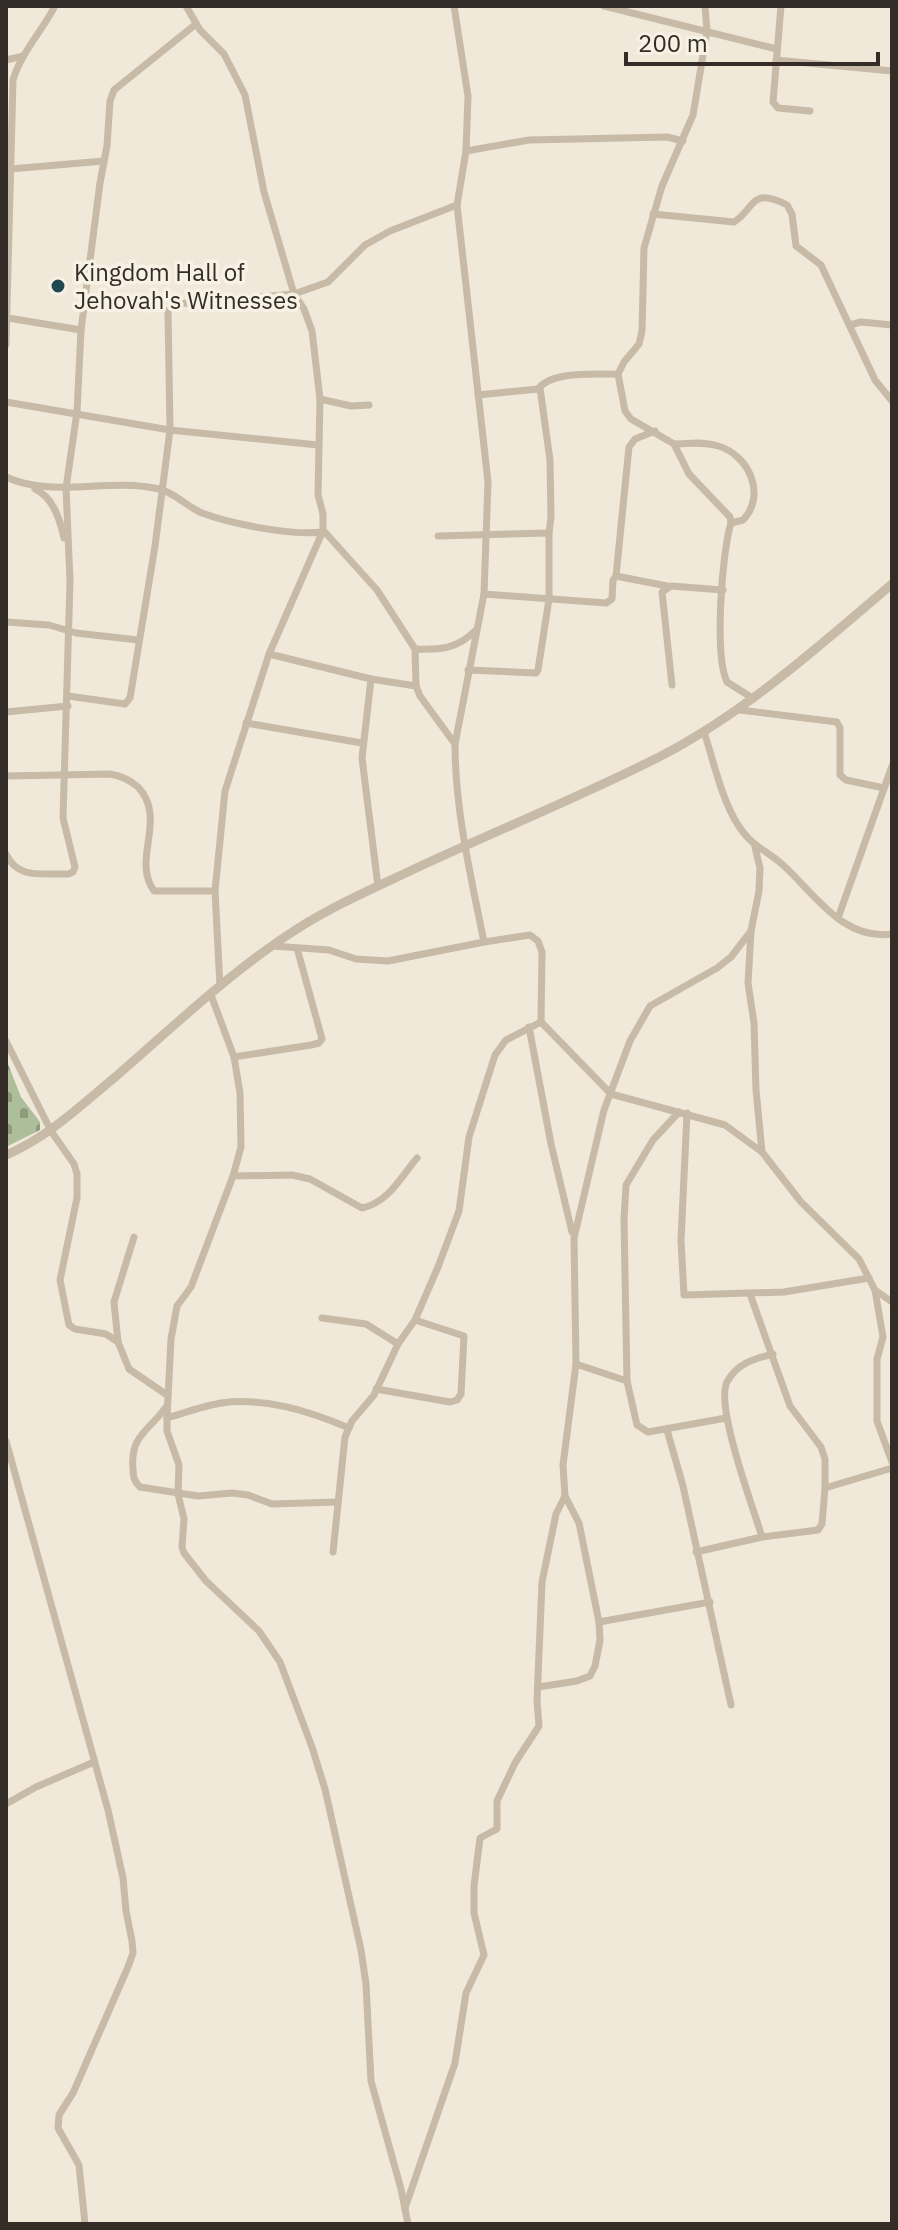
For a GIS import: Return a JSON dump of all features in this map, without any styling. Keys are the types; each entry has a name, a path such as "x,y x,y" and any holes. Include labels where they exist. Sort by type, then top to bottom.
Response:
{"street":[{"path":"6,345 11,93 16,68 55,6"},
{"path":"186,6 196,24 224,54 245,95 264,192 294,294 304,309 312,331 320,399 318,495 323,514 322,532 269,654 221,809 215,891 220,987"},
{"path":"454,6 468,96 466,151 457,205 488,482 484,594 455,744 466,846 484,942"},
{"path":"604,6 629,9 777,49"},
{"path":"705,6 707,31 693,115 662,186 644,248 639,344 618,374 625,411 631,419 674,444 689,474 720,504 731,523 720,650 724,675 733,688 754,699"},
{"path":"781,6 773,83 775,106 810,111"},
{"path":"6,854 14,869 22,872 73,872 74,861 63,818 70,581 66,488 77,412 81,330 110,101 114,90 196,24"},
{"path":"6,60 23,56"},
{"path":"776,60 892,71"},
{"path":"466,151 529,140 667,137 683,141"},
{"path":"8,168 104,161"},
{"path":"653,214 734,222 739,220 750,202 759,198 787,205 792,214 796,246 821,265 875,380 892,401"},
{"path":"68,696 128,703 155,546 170,430 168,310 176,304 294,294 335,278 365,245 390,231 457,205"},
{"path":"8,318 81,330"},
{"path":"850,325 861,322 892,325"},
{"path":"468,670 536,673 549,599 551,517 551,468 540,388 543,383 560,377 618,374"},
{"path":"478,395 540,388"},
{"path":"320,399 351,406 369,405"},
{"path":"6,402 170,430 318,445"},
{"path":"484,594 610,602 616,576 629,447 635,439 655,431"},
{"path":"674,444 719,446 731,452 744,465 752,477 754,503 743,520 731,523"},
{"path":"6,477 41,491 52,504 63,532 70,581"},
{"path":"22,484 66,488 123,485 161,489 204,514 260,527 322,532 377,590 415,649 416,686 426,707 455,744"},
{"path":"438,536 549,533"},
{"path":"616,576 667,586 723,590"},
{"path":"6,1155 51,1131 271,946 318,916 378,886 641,766 704,732 754,699 892,584"},
{"path":"667,586 662,596 672,685"},
{"path":"6,622 49,625 138,640"},
{"path":"415,649 445,649 458,644 477,629"},
{"path":"269,654 371,679 416,686"},
{"path":"371,679 362,758 378,886"},
{"path":"6,712 68,706"},
{"path":"740,710 837,722 840,728 840,775 846,780 884,788"},
{"path":"246,723 362,743"},
{"path":"704,732 735,821 755,847 780,862 838,918 865,933 879,936 892,934"},
{"path":"838,918 892,766"},
{"path":"6,776 66,773 121,776 141,791 152,813 147,854 150,885 154,891 215,891"},
{"path":"755,847 760,879 751,931 748,983 754,1023 762,1152"},
{"path":"574,1238 594,1147 611,1094 630,1041 650,1006 717,968 731,957 751,931"},
{"path":"271,946 329,950 356,959 388,961 530,935 538,941 542,952 541,1022 611,1094 725,1125 762,1152 801,1202 859,1259 875,1290 883,1337 877,1359 877,1421 892,1465 825,1488"},
{"path":"234,1057 311,1045 322,1039 297,948"},
{"path":"211,995 234,1057 240,1093 241,1147 191,1287 177,1306 166,1407 167,1431 179,1465 178,1494 184,1519 182,1547 206,1581 259,1631 280,1662 312,1747 343,1861 361,1950 371,2081 408,2224"},
{"path":"333,1552 345,1437 415,1320 438,1267 459,1211 469,1137 495,1055 506,1040 541,1022"},
{"path":"529,1027 551,1144 574,1238 576,1364 563,1465 565,1496 579,1523 600,1640 590,1676 538,1687"},
{"path":"6,1041 51,1131 74,1164 77,1174 77,1198 60,1280 69,1325 75,1329 106,1334 118,1342"},
{"path":"683,1112 682,1291 687,1296 784,1292 869,1278"},
{"path":"683,1112 653,1140 626,1185 627,1381 637,1425 648,1432 726,1418"},
{"path":"233,1176 292,1175 310,1179 362,1208 374,1206 383,1200 417,1158"},
{"path":"134,1237 114,1302 118,1342 129,1369 167,1395"},
{"path":"875,1290 892,1302"},
{"path":"696,1552 820,1528 825,1459 821,1447 790,1406 750,1294"},
{"path":"322,1318 366,1324 398,1344"},
{"path":"376,1389 450,1402 457,1400 461,1394 464,1336 415,1320"},
{"path":"762,1537 726,1418 724,1391 728,1380 749,1360 773,1354"},
{"path":"576,1364 627,1381"},
{"path":"167,1418 222,1403 255,1403 311,1412 349,1428"},
{"path":"166,1407 134,1444 133,1477 140,1487 198,1496 248,1495 272,1504 338,1502"},
{"path":"667,1430 710,1602 731,1705"},
{"path":"6,1441 105,1795 123,1878 133,1953 73,2093 59,2115 58,2128 79,2165 85,2224"},
{"path":"405,2208 455,2063 466,1993 484,1955 474,1913 480,1838 497,1829 497,1801 515,1763 539,1726 542,1582 556,1514 565,1496"},
{"path":"599,1622 710,1602"},
{"path":"6,1804 36,1787 94,1762"}],"green space":[{"path":"6,1059 21,1097 40,1122 40,1130 6,1147"}],"place":[{"name":"Kingdom Hall of Jehovah's Witnesses","path":"58,286"}]}
